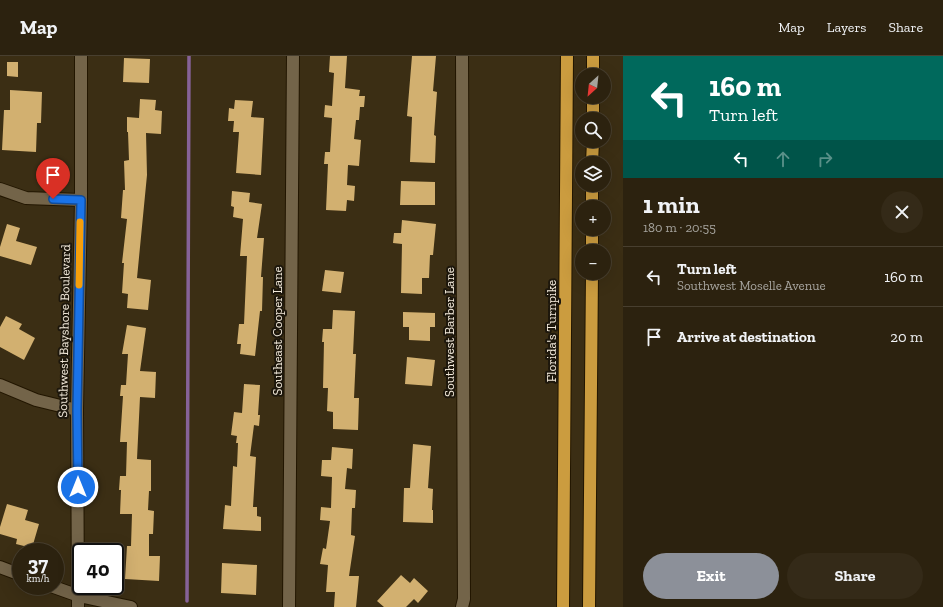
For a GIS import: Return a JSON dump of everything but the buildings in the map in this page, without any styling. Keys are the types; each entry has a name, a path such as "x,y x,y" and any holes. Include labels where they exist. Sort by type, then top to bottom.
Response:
{"highway":[{"name":"Florida's Turnpike","path":"563,607 567,56"},
{"path":"593,56 593,68"},
{"path":"589,607 592,280"}],"street":[{"name":"Southwest Bayshore Boulevard","path":"79,602 77,410 82,56"},
{"name":"Southeast Cooper Lane","path":"289,607 293,56"},
{"name":"Southwest Barber Lane","path":"462,56 464,599 462,607"},
{"path":"0,189 26,198 81,200"},
{"path":"0,385 36,400 77,410"},
{"path":"0,567 12,572"},
{"path":"64,593 79,602 131,607"}],"waterway":[{"path":"187,601 189,56"}],"slow traffic":[{"path":"79,285 80,222"}],"route":[{"path":"53,199 81,200 77,410 78,487"}]}
